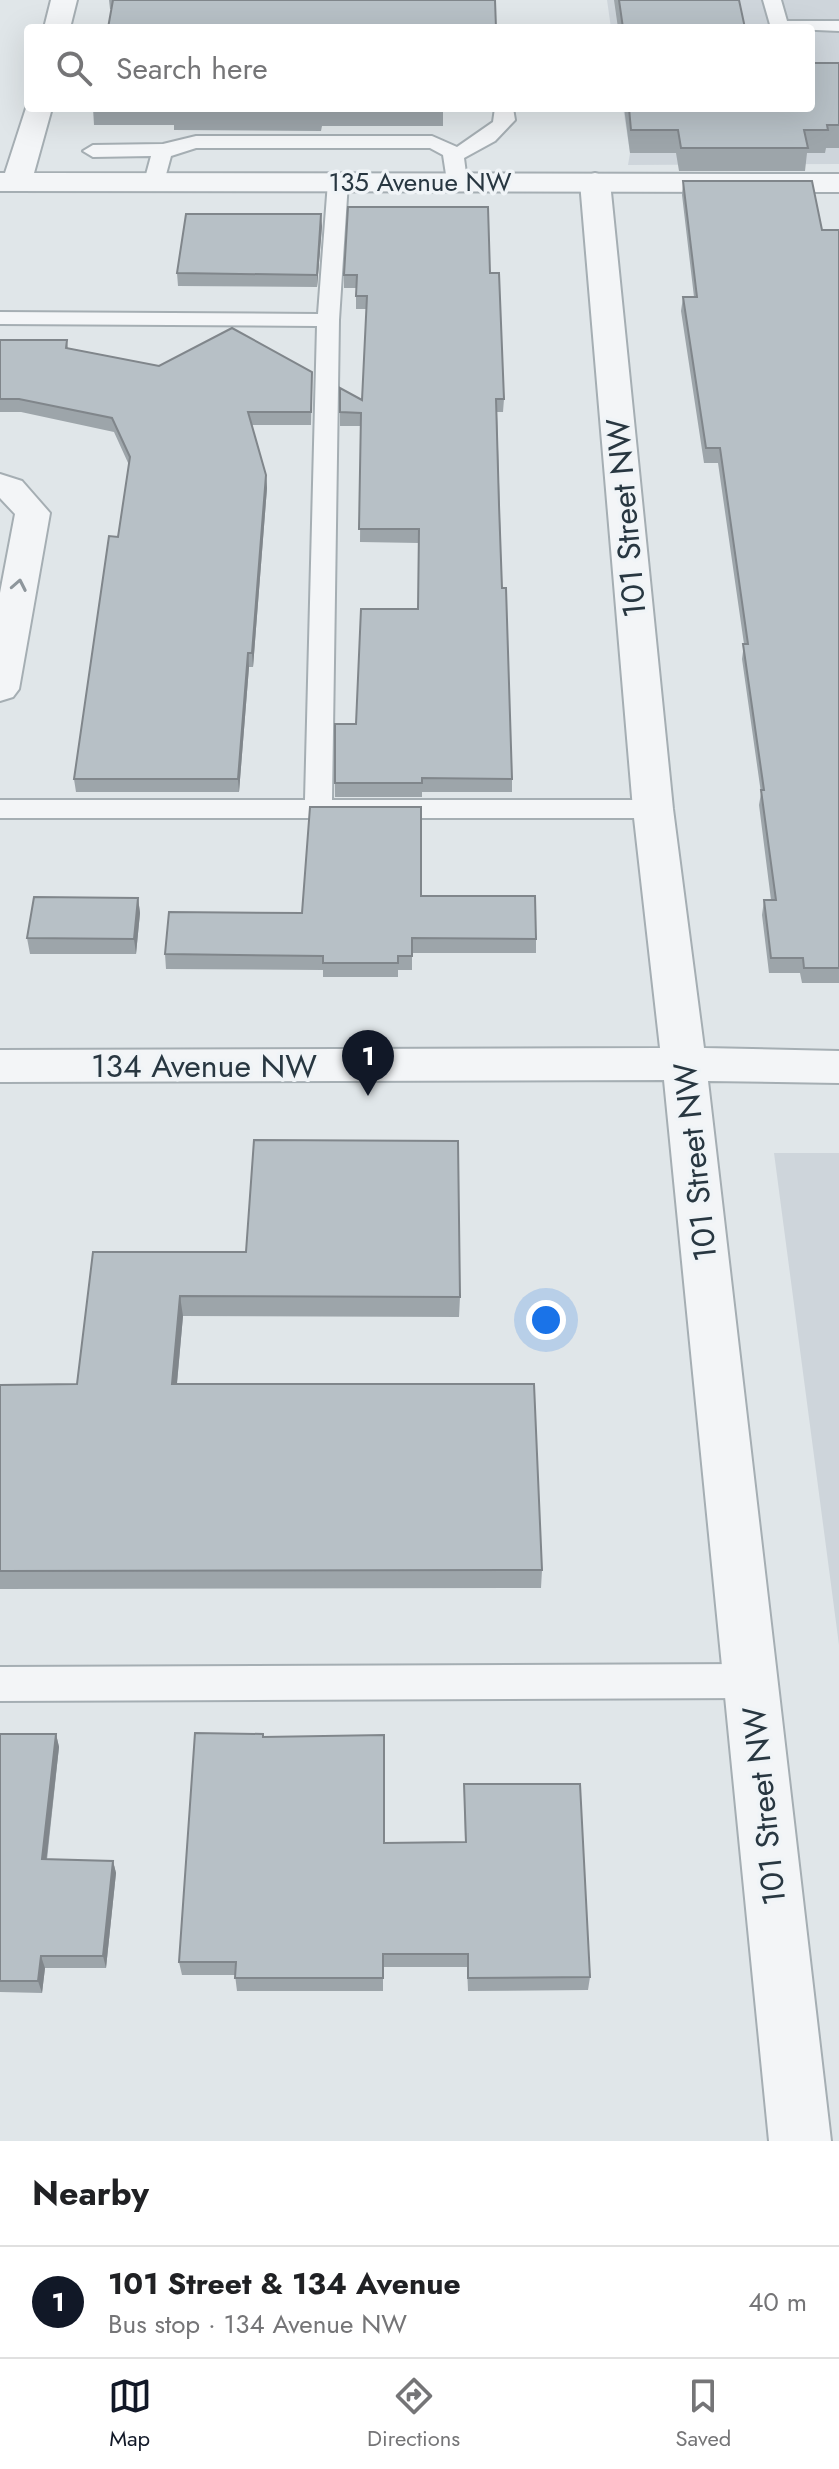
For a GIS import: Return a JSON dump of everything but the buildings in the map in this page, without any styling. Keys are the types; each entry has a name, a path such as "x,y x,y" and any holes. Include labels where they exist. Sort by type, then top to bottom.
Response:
{"street":[{"path":"58,24 64,0"},
{"path":"9,182 36,112"},
{"name":"135 Avenue NW","path":"9,182 338,182 456,168 595,182 839,183"},
{"name":"101 Street NW","path":"595,182 653,809 684,1064 800,2141"},
{"path":"0,484 10,488 33,513 0,689"},
{"name":"134 Avenue NW","path":"0,1066 684,1064 839,1067"}],"lane":[{"path":"772,0 778,24"},
{"path":"815,26 839,26"},
{"path":"93,151 164,150 196,142 432,142 449,147 456,168 495,133 505,120 504,112"},
{"path":"154,182 157,159 164,150"},
{"path":"318,811 328,320 338,182"},
{"path":"0,318 328,320"},
{"path":"0,809 653,809"},
{"path":"0,1684 750,1681"}],"shaded area":[{"path":"607,0 839,0 839,164 628,165 630,153 624,112 815,112 815,24 610,24"},
{"path":"774,1153 839,1153 839,1645"}],"place":[{"name":"101 Street & 134 Avenue","path":"368,1096"}]}
